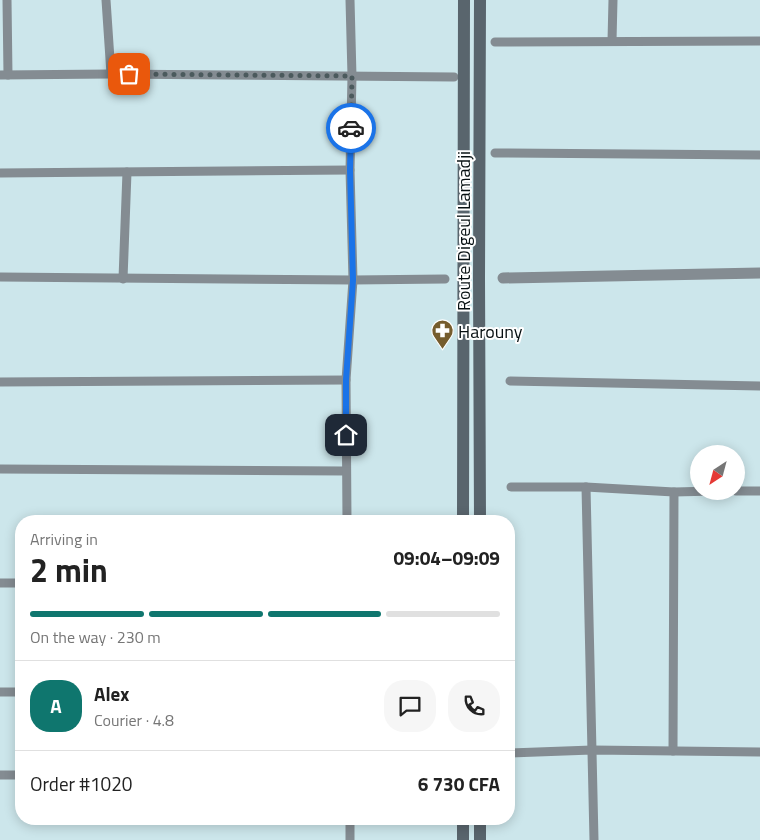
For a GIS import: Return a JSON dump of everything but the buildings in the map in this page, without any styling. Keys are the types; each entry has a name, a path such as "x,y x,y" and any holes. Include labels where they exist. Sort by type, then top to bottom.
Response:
{"main road":[{"path":"464,0 464,515"},
{"name":"Route Digeul Lamadji","path":"480,0 480,515"},
{"path":"463,825 463,840"},
{"path":"480,825 480,840"}],"street":[{"path":"7,0 4,75 454,77"},
{"path":"106,0 111,74"},
{"path":"347,515 346,380 353,280 350,170 352,76 350,0"},
{"path":"612,41 613,0"},
{"path":"495,42 760,42"},
{"path":"495,153 760,155"},
{"path":"0,173 350,170"},
{"path":"122,279 127,172"},
{"path":"502,278 760,273"},
{"path":"0,277 445,279"},
{"path":"0,382 346,380"},
{"path":"510,381 760,386"},
{"path":"0,469 346,471"},
{"path":"512,487 586,487 690,492"},
{"path":"586,487 594,840"},
{"path":"745,491 760,491"},
{"path":"674,492 674,751"},
{"path":"0,583 15,583"},
{"path":"0,692 15,692"},
{"path":"515,753 592,750 760,752"},
{"path":"0,775 15,775"},
{"path":"350,825 350,840"}],"way so far":[{"path":"129,74 352,76 351,128"}],"place":[{"name":"Harouny","path":"442,350"}],"route":[{"path":"346,435 346,380 353,280 350,170 351,128"}]}
